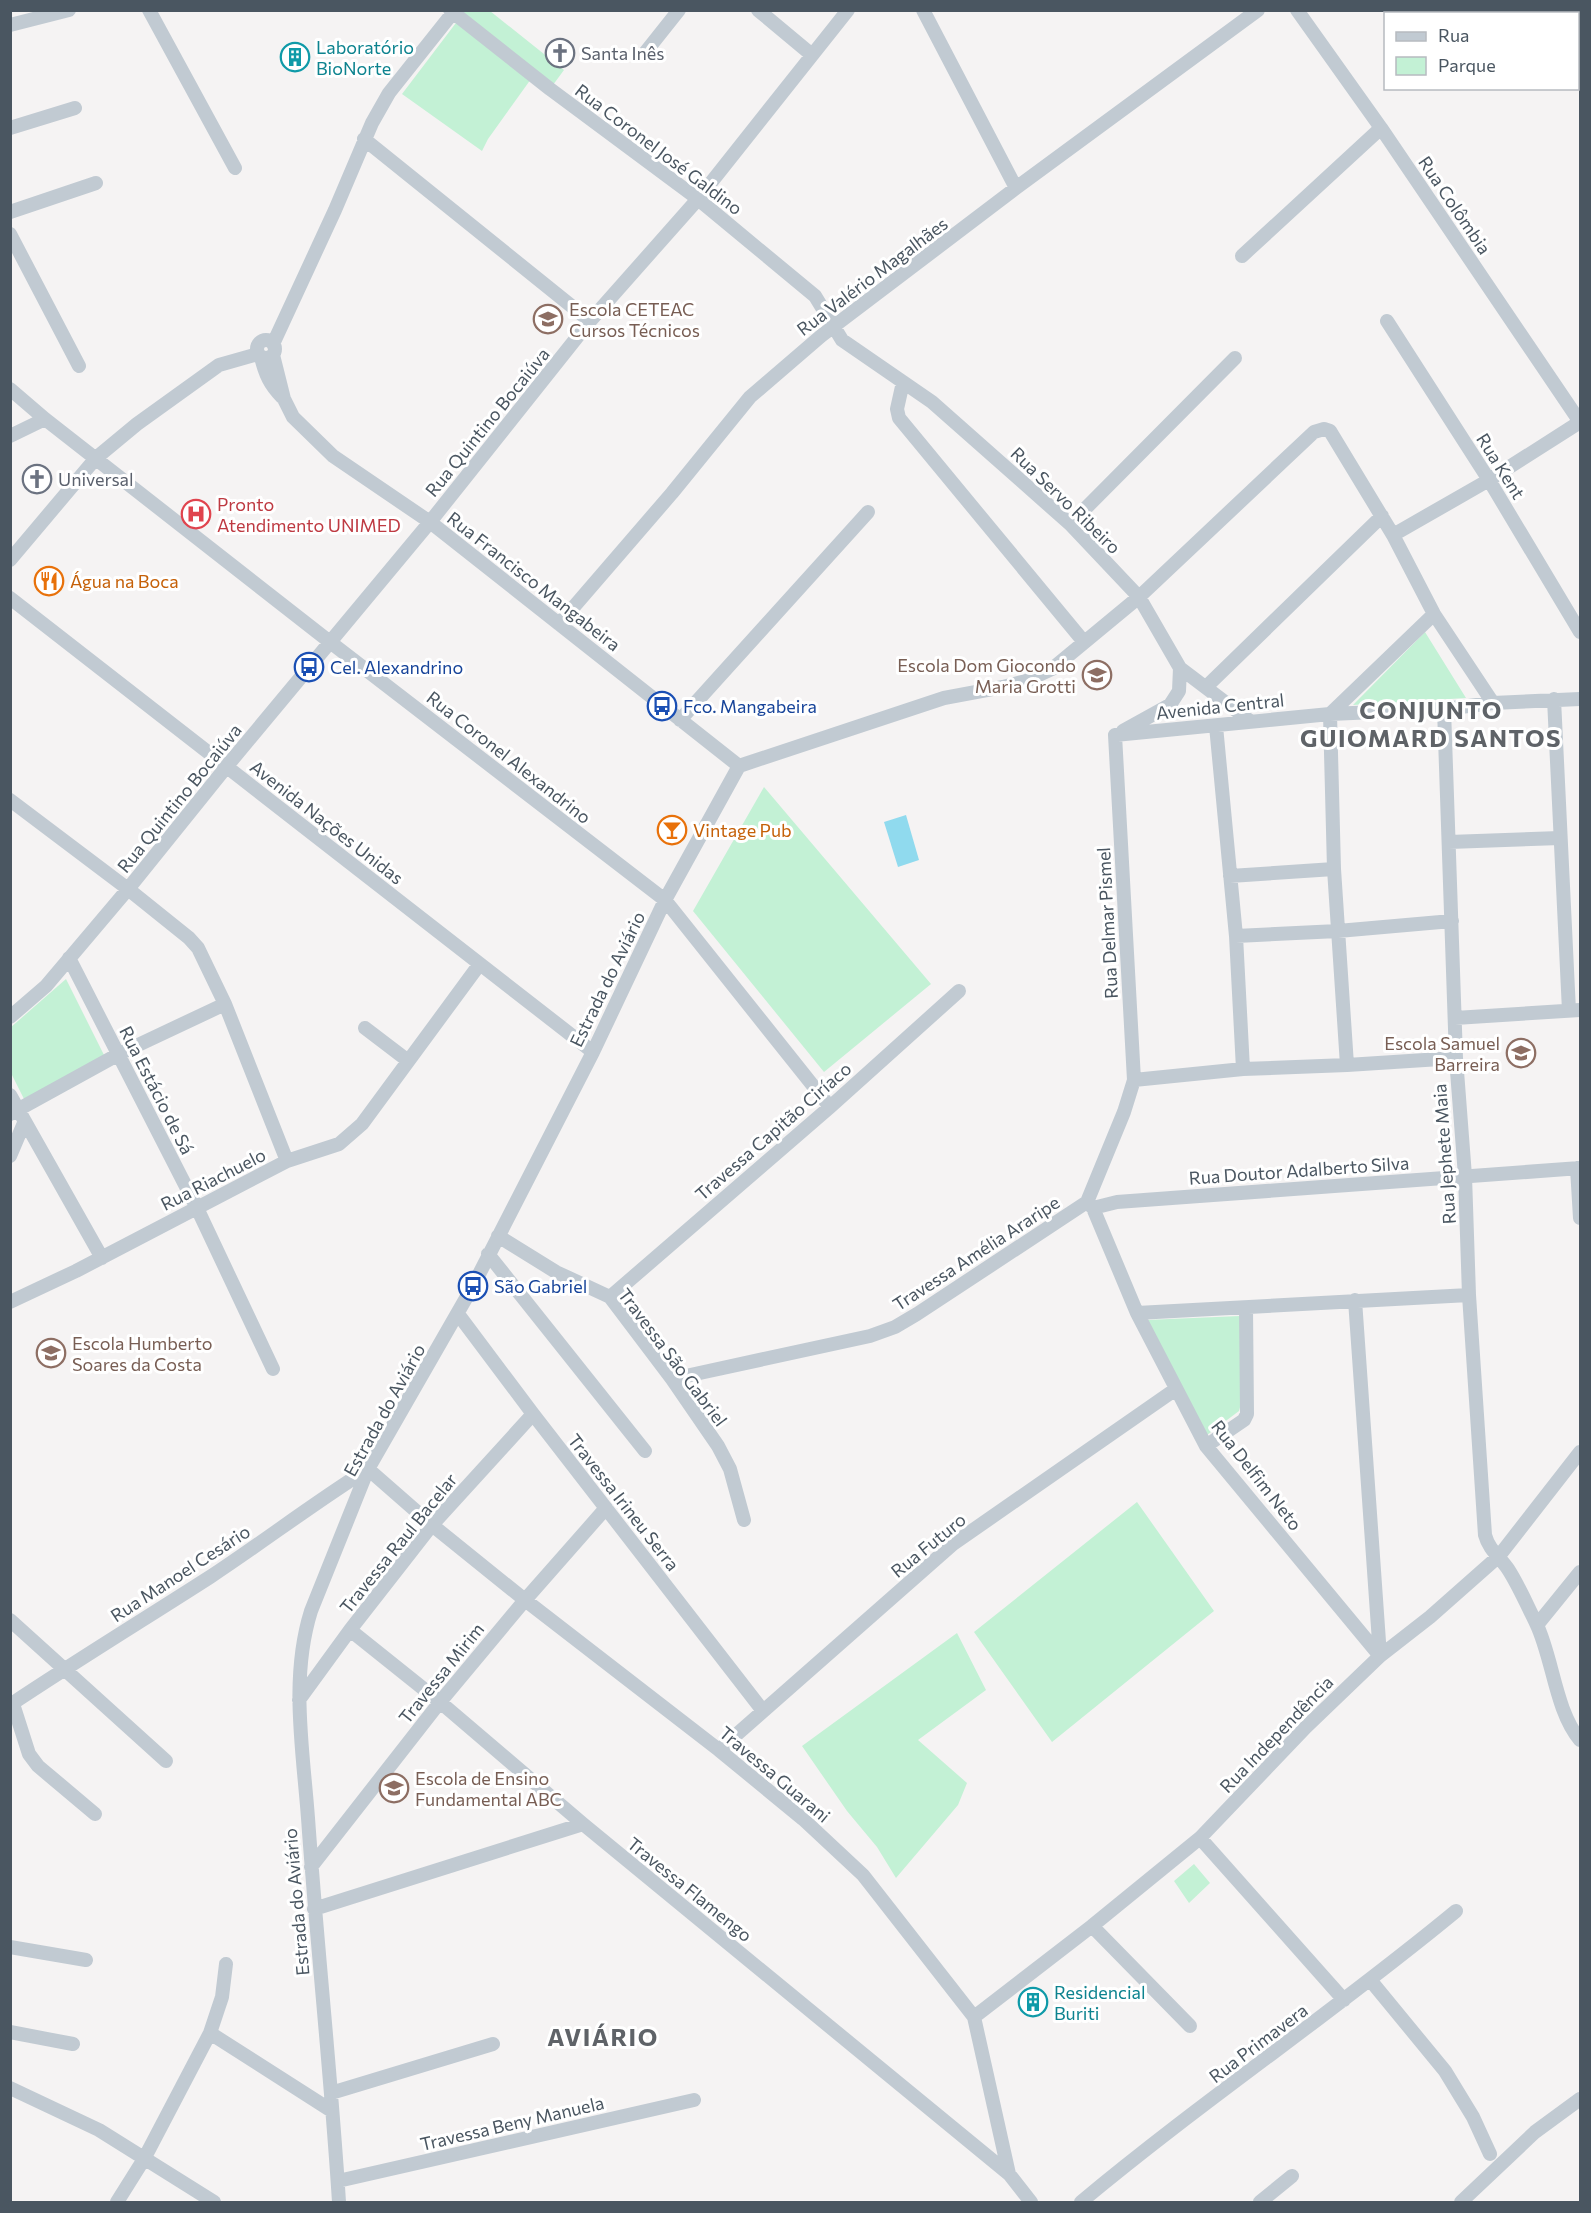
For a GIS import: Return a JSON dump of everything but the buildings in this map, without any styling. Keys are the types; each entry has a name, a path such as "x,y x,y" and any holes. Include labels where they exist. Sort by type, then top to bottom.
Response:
{"street":[{"path":"10,25 69,10"},
{"path":"149,10 235,168"},
{"path":"644,54 679,10"},
{"path":"758,10 812,55"},
{"name":"Rua Quintino Bocaiúva","path":"13,1011 46,986 128,889 430,522 591,321 698,199 848,10"},
{"path":"923,10 1016,188"},
{"name":"Rua Valério Magalhães","path":"559,624 750,398 821,336 1016,188 1258,10"},
{"name":"Rua Colômbia","path":"1297,10 1381,128 1581,422"},
{"path":"10,560 96,458 137,424 219,365 265,349 285,315 330,220 364,139 389,93 453,11"},
{"name":"Rua Coronel José Galdino","path":"453,11 698,199 815,296 834,327"},
{"path":"10,128 75,108"},
{"path":"1242,256 1381,128"},
{"path":"364,139 591,321"},
{"path":"10,213 96,183"},
{"path":"10,234 79,366"},
{"name":"Rua Kent","path":"1388,321 1490,480 1581,632"},
{"name":"Rua Servo Ribeiro","path":"834,327 842,340 932,402 1070,524 1139,597 1180,668 1250,721"},
{"name":"Rua Francisco Mangabeira","path":"265,349 293,417 333,456 430,522 739,766"},
{"path":"1070,524 1235,358"},
{"path":"903,382 897,409 899,418 1084,642"},
{"name":"Rua Coronel Alexandrino","path":"10,389 45,419 330,642 665,900 830,1107"},
{"path":"10,436 45,419"},
{"path":"1393,535 1490,480 1581,422"},
{"path":"739,766 944,698 1026,681 1052,669 1139,597 1314,432 1320,429 1330,431 1393,535 1434,614 1493,703"},
{"path":"680,720 868,512"},
{"path":"1206,687 1382,516"},
{"name":"Avenida Nações Unidas","path":"10,598 593,1052"},
{"path":"1347,1065 1334,869 1330,714 1434,614"},
{"path":"1115,735 1170,705 1179,691 1180,668"},
{"path":"1455,1018 1575,1011 1560,838 1554,699"},
{"name":"Avenida Central","path":"1115,735 1330,714 1444,709 1493,703 1581,699"},
{"path":"1170,705 1179,729"},
{"name":"Rua Jephete Maia","path":"1444,709 1456,1058 1465,1176 1469,1295 1485,1535 1490,1549 1499,1557 1513,1577 1537,1626 1565,1711 1571,1726 1581,1740"},
{"path":"1216,726 1236,936 1243,1069"},
{"name":"Rua Delmar Pismel","path":"1090,1205 1134,1080 1115,735"},
{"name":"Estrada do Aviário","path":"339,2202 299,1700 300,1656 310,1611 368,1469 458,1314 593,1052 665,900 739,766"},
{"path":"10,800 128,889 189,938 198,948 225,1004 286,1161"},
{"path":"1449,842 1560,838"},
{"path":"1230,876 1334,869"},
{"path":"1236,936 1338,931 1452,921"},
{"name":"Rua Estácio de Sá","path":"69,958 197,1208 273,1369"},
{"name":"Rua Riachuelo","path":"10,1302 286,1161 339,1144 362,1124 479,965"},
{"name":"Travessa Capitão Ciríaco","path":"610,1297 830,1107 959,991"},
{"path":"10,1156 18,1116 119,1054 225,1004"},
{"path":"365,1028 407,1060"},
{"path":"1134,1080 1243,1069 1456,1058"},
{"path":"10,1095 18,1116 102,1257"},
{"path":"1579,1168 1581,1218"},
{"name":"Rua Doutor Adalberto Silva","path":"1090,1205 1579,1168"},
{"name":"Rua Delfim Neto","path":"1090,1205 1137,1313 1206,1446 1380,1656"},
{"name":"Travessa Amélia Araripe","path":"672,1379 870,1336 895,1327 1090,1205"},
{"name":"Travessa São Gabriel","path":"498,1236 556,1272 610,1297 672,1379 718,1446 730,1469 744,1520"},
{"path":"488,1254 645,1451"},
{"path":"1137,1313 1469,1295"},
{"path":"1355,1300 1380,1656"},
{"path":"1206,1446 1244,1420 1247,1414 1246,1308"},
{"name":"Travessa Irineu Serra","path":"458,1314 532,1414 763,1711"},
{"name":"Rua Futuro","path":"719,1750 953,1544 1176,1389"},
{"name":"Travessa Raul Bacelar","path":"299,1700 432,1525 532,1414"},
{"name":"Rua Independência","path":"974,2017 1092,1926 1200,1838 1306,1727 1380,1656 1430,1617 1499,1557 1581,1452"},
{"name":"Travessa Guarani","path":"368,1469 432,1525 525,1600 719,1750 803,1819 863,1875 974,2017 1009,2174 1031,2202"},
{"name":"Rua Manoel Cesário","path":"12,1704 63,1669 211,1576 368,1469"},
{"name":"Travessa Mirim","path":"311,1867 440,1702 606,1508"},
{"path":"1537,1626 1581,1572"},
{"path":"10,1620 166,1761"},
{"name":"Travessa Flamengo","path":"350,1630 1009,2174"},
{"path":"12,1704 29,1755 38,1766 95,1814"},
{"path":"314,1909 583,1824"},
{"path":"1200,1838 1344,2000"},
{"name":"Rua Primavera","path":"1081,2202 1132,2160 1371,1981 1456,1911"},
{"path":"1092,1926 1190,2026"},
{"path":"10,1947 86,1960"},
{"path":"117,2202 144,2159 210,2033 222,1997 226,1964"},
{"path":"1371,1981 1445,2071 1473,2117 1490,2154"},
{"path":"10,2032 73,2044"},
{"path":"210,2033 332,2111"},
{"path":"331,2093 494,2044"},
{"path":"10,2088 99,2130 214,2202"},
{"path":"1461,2202 1535,2132 1581,2099"},
{"name":"Travessa Beny Manuela","path":"338,2181 694,2100"},
{"path":"1260,2202 1292,2176"}],"green space":[{"path":"465,11 490,11 564,70 550,89 531,79 482,151 402,94"},
{"path":"1425,632 1466,698 1353,705"},
{"path":"764,787 931,984 824,1072 693,911"},
{"path":"66,979 106,1059 25,1101 11,1073 10,1028"},
{"path":"1240,1316 1243,1396 1239,1411 1207,1435 1146,1320"},
{"path":"1137,1502 1214,1611 1052,1742 974,1632"},
{"path":"957,1633 986,1690 918,1740 967,1783 958,1805 896,1878 877,1847 847,1811 802,1746"},
{"path":"1194,1864 1210,1883 1189,1903 1174,1881"}],"water":[{"path":"906,815 919,860 898,867 884,822"}],"place":[{"name":"Santa Inês","path":"560,53"},
{"name":"Laboratório BioNorte","path":"295,57"},
{"name":"Escola CETEAC Cursos Técnicos","path":"548,319"},
{"name":"Universal","path":"37,479"},
{"name":"Pronto Atendimento UNIMED","path":"196,514"},
{"name":"Água na Boca","path":"49,581"},
{"name":"Cel. Alexandrino","path":"309,667"},
{"name":"Escola Dom Giocondo Maria Grotti","path":"1097,675"},
{"name":"Fco. Mangabeira","path":"662,706"},
{"name":"Vintage Pub","path":"672,830"},
{"name":"Escola Samuel Barreira","path":"1521,1053"},
{"name":"São Gabriel","path":"473,1286"},
{"name":"Escola Humberto Soares da Costa","path":"51,1353"},
{"name":"Escola de Ensino Fundamental ABC","path":"394,1788"},
{"name":"Residencial Buriti","path":"1033,2002"}],"district":[{"name":"CONJUNTO GUIOMARD SANTOS","path":"1431,723"},
{"name":"AVIÁRIO","path":"603,2036"}]}
